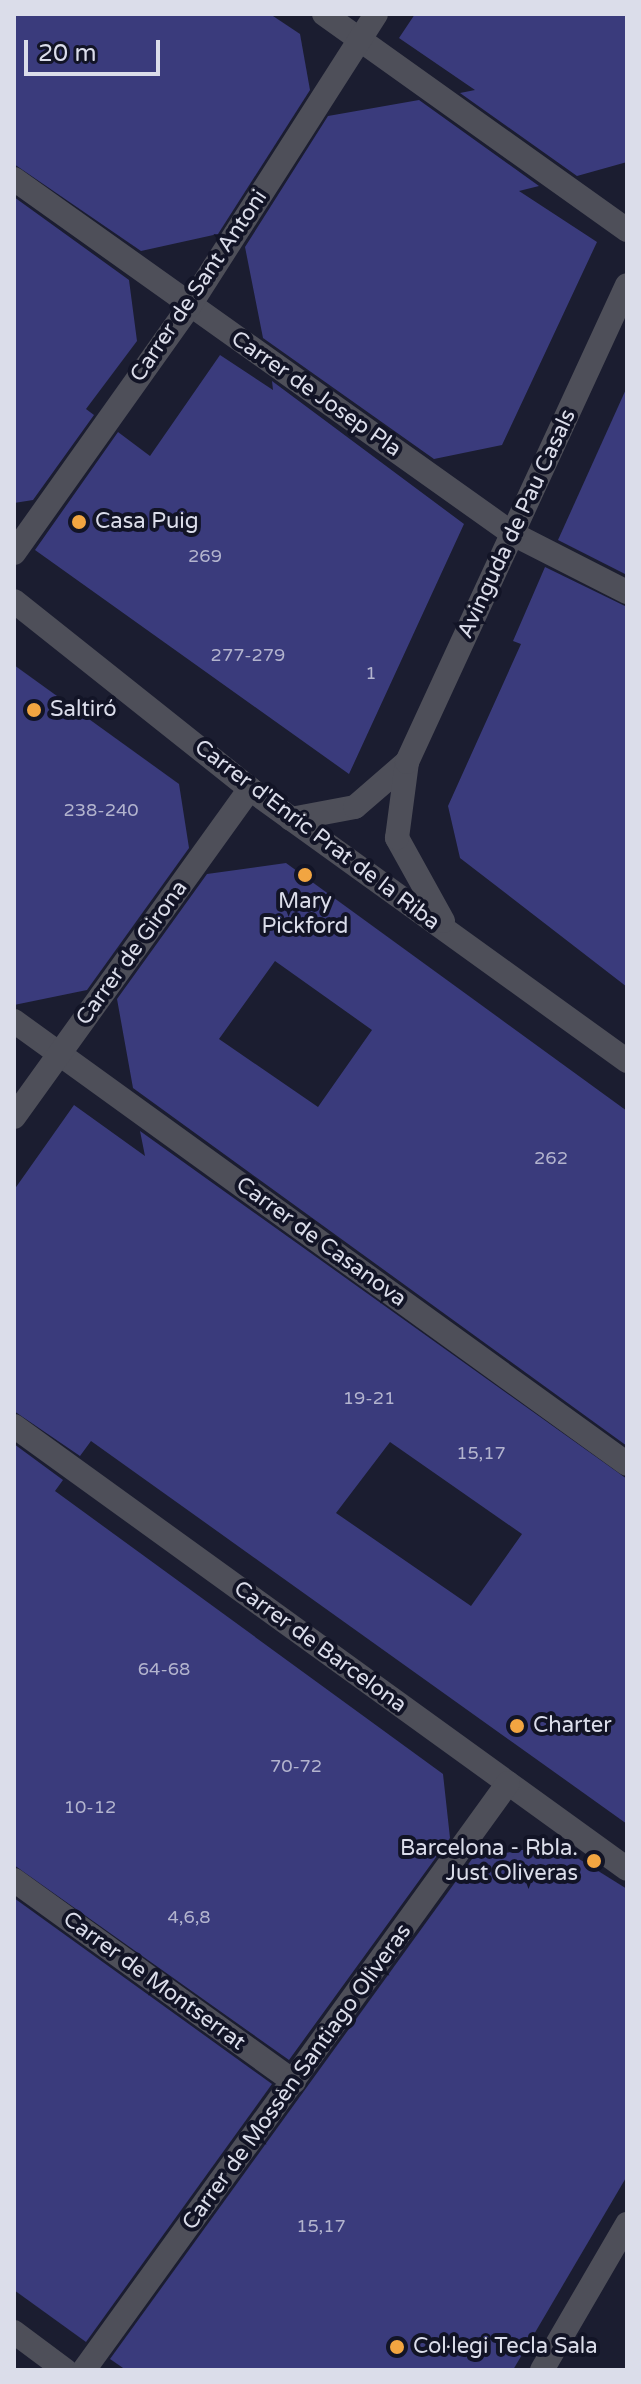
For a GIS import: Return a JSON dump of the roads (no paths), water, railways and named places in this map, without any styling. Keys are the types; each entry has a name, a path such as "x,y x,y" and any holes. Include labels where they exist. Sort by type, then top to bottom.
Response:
{"street":[{"path":"324,14 627,230"},
{"name":"Carrer de Sant Antoni","path":"14,553 190,305 376,14"},
{"name":"Carrer de Josep Pla","path":"14,179 513,534 627,592"},
{"name":"Avinguda de Pau Casals","path":"455,937 397,838 407,762 627,285"},
{"name":"Carrer d'Enric Prat de la Riba","path":"14,601 250,789 627,1061"},
{"name":"Avinguda de Pau Casals","path":"291,819 355,807 407,762"},
{"name":"Carrer de Girona","path":"14,1117 250,789"},
{"name":"Carrer de Casanova","path":"14,1021 627,1464"},
{"name":"Carrer de Barcelona","path":"14,1426 627,1869"},
{"name":"Carrer de Mossèn Santiago Oliveras","path":"84,2370 508,1783"},
{"name":"Carrer de Montserrat","path":"14,1880 294,2082"},
{"path":"542,2370 627,2224"},
{"path":"16,2338 65,2370"}],"place":[{"name":"Casa Puig","path":"79,522"},
{"name":"Saltiró","path":"34,710"},
{"name":"Mary Pickford","path":"305,875"},
{"name":"Charter","path":"517,1726"},
{"name":"Barcelona - Rbla. Just Oliveras","path":"594,1861"},
{"name":"Col·legi Tecla Sala","path":"397,2347"}]}
